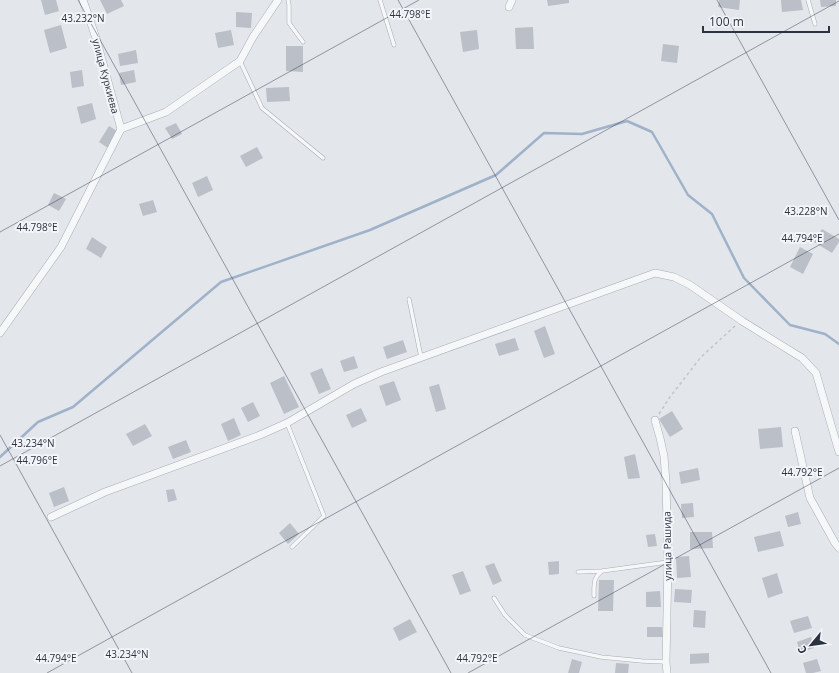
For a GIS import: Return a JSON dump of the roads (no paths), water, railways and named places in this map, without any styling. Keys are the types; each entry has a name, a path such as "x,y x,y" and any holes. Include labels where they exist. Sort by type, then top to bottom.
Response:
{"street":[{"name":"улица Куркиева","path":"83,0 96,38 121,129"},
{"path":"0,333 61,247 121,129 166,112 240,61 253,37 278,0"},
{"path":"509,8 512,0"},
{"path":"51,517 105,492 253,438 287,423 354,384 381,372 655,273 674,277 690,285 742,321 802,358 816,373 839,452"},
{"name":"улица Рашида","path":"655,420 664,456 666,482 668,562 666,662 668,673"},
{"path":"795,431 810,498 839,548"}],"lane":[{"path":"288,0 289,23 303,42"},
{"path":"380,0 394,45"},
{"path":"808,0 815,24"},
{"path":"240,61 262,108 323,158"},
{"path":"409,299 422,358"},
{"path":"287,423 324,516 292,547"},
{"path":"578,572 602,571 668,562"},
{"path":"594,596 595,579 602,571"},
{"path":"494,598 505,615 525,635 559,648 601,657 666,662"}],"waterway":[{"path":"0,457 38,422 73,407 221,282 370,230 496,175 544,133 582,134 627,121 652,132 688,195 712,214 744,278 790,325 825,334 839,344"}]}
